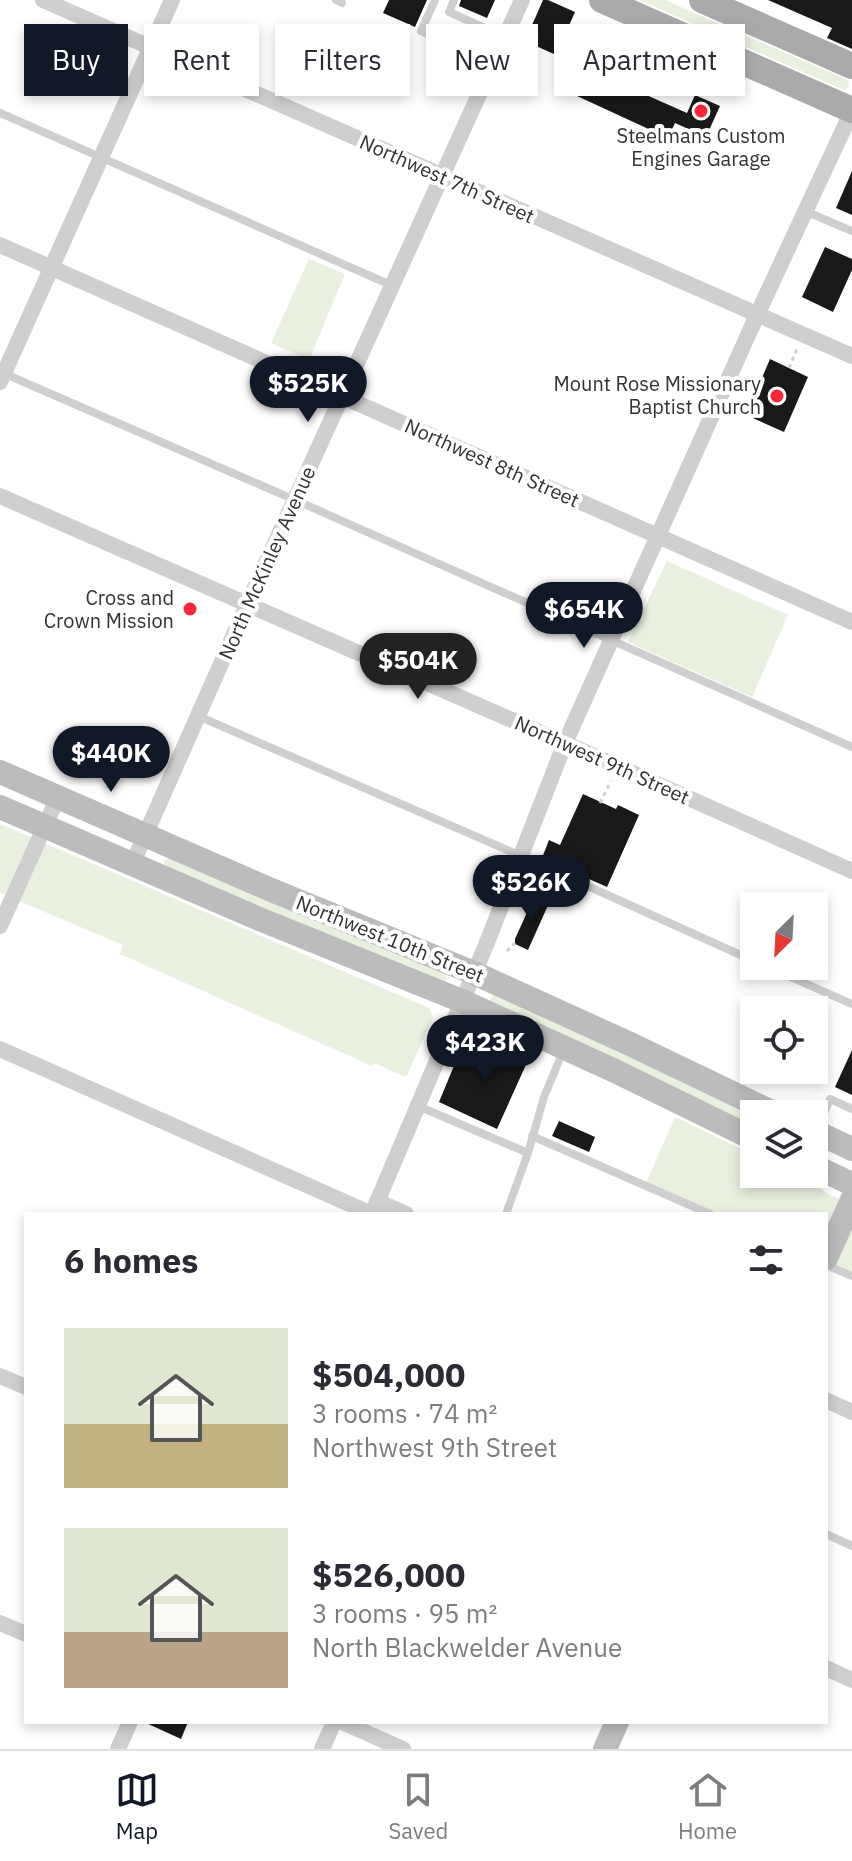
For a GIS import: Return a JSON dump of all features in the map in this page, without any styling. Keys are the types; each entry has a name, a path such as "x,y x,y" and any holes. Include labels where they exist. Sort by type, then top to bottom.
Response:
{"main road":[{"path":"602,0 852,110"},
{"path":"702,0 852,66"},
{"name":"Northwest 10th Street","path":"0,772 269,889 474,973 747,1100"},
{"name":"Northwest 10th Street","path":"0,807 257,918 462,1001 740,1132"},
{"path":"828,1138 852,1149"},
{"path":"828,1173 852,1184"},
{"path":"828,1254 852,1200"},
{"path":"605,1749 616,1724"}],"street":[{"name":"Northwest 7th Street","path":"43,0 144,45"},
{"path":"161,24 172,0"},
{"name":"North McKinley Avenue","path":"511,24 522,0"},
{"path":"1,376 53,268 144,61"},
{"name":"Northwest 7th Street","path":"259,96 852,356"},
{"name":"North McKinley Avenue","path":"132,865 479,96"},
{"path":"0,1049 373,1210 474,973 565,743 852,110"},
{"name":"Northwest 8th Street","path":"0,245 852,622"},
{"name":"Northwest 9th Street","path":"0,496 852,871"},
{"path":"0,926 58,797"},
{"path":"0,1376 24,1386"},
{"path":"828,1401 852,1412"},
{"path":"0,1623 24,1633"},
{"path":"828,1669 852,1680"},
{"path":"118,1749 129,1724"},
{"path":"322,1749 333,1724"},
{"path":"347,1724 403,1749"}],"lane":[{"path":"426,33 421,31 437,0 453,3 449,12 475,24"},
{"path":"0,113 393,286"},
{"path":"805,211 852,231"},
{"path":"1,376 295,500 852,747"},
{"path":"198,716 740,955"},
{"path":"798,980 852,1004"},
{"path":"507,1212 544,1097 565,1048"},
{"path":"828,1103 830,1099 852,1109"},
{"path":"418,1106 528,1153"},
{"path":"532,1136 705,1212"},
{"path":"828,1266 852,1276"},
{"path":"828,1535 852,1546"}],"path":[{"path":"789,368 803,334"},
{"path":"600,803 609,785"},
{"path":"507,951 515,943"}],"green space":[{"path":"639,0 665,0 720,24 694,24"},
{"path":"745,35 848,80 849,87 844,90 745,47"},
{"path":"309,259 345,274 309,360 271,343"},
{"path":"667,561 788,615 752,697 628,642"},
{"path":"0,824 429,1008 433,1018 406,1077 374,1063 372,1066 120,954 123,945 0,893"},
{"path":"168,858 447,974 447,979 427,977 164,866"},
{"path":"493,993 740,1108 740,1121 490,1001"},
{"path":"675,1117 740,1148 740,1188 820,1188 852,1205 852,1274 828,1264 828,1212 711,1212 646,1183"}],"building":[{"path":"389,0 427,0 415,27 383,13"},
{"path":"461,0 495,0 487,18 459,6"},
{"path":"543,0 575,12 570,24 554,24 554,54 538,47 538,24 532,24"},
{"path":"768,0 852,0 852,49 827,38 832,28"},
{"path":"577,96 649,96 687,113 695,96 720,106 706,137 675,123 668,138"},
{"path":"852,171 852,215 836,208"},
{"path":"825,247 852,259 852,270 833,312 802,297"},
{"name":"Mount Rose Missionary Baptist Church","path":"770,359 808,377 784,432 746,415"},
{"path":"583,794 616,809 618,805 639,815 607,887 542,858 549,840 560,845"},
{"path":"534,897 549,903 528,950 515,944 515,939"},
{"path":"483,1036 529,1058 497,1129 439,1102 456,1061 469,1067"},
{"path":"852,1050 852,1095 835,1087"},
{"path":"559,1121 595,1137 589,1152 552,1136"},
{"path":"148,1724 187,1724 181,1739"}],"place":[{"name":"Steelmans Custom Engines Garage","path":"701,111"},
{"name":"Mount Rose Missionary Baptist Church","path":"777,396"},
{"name":"Cross and Crown Mission","path":"190,609"}]}
